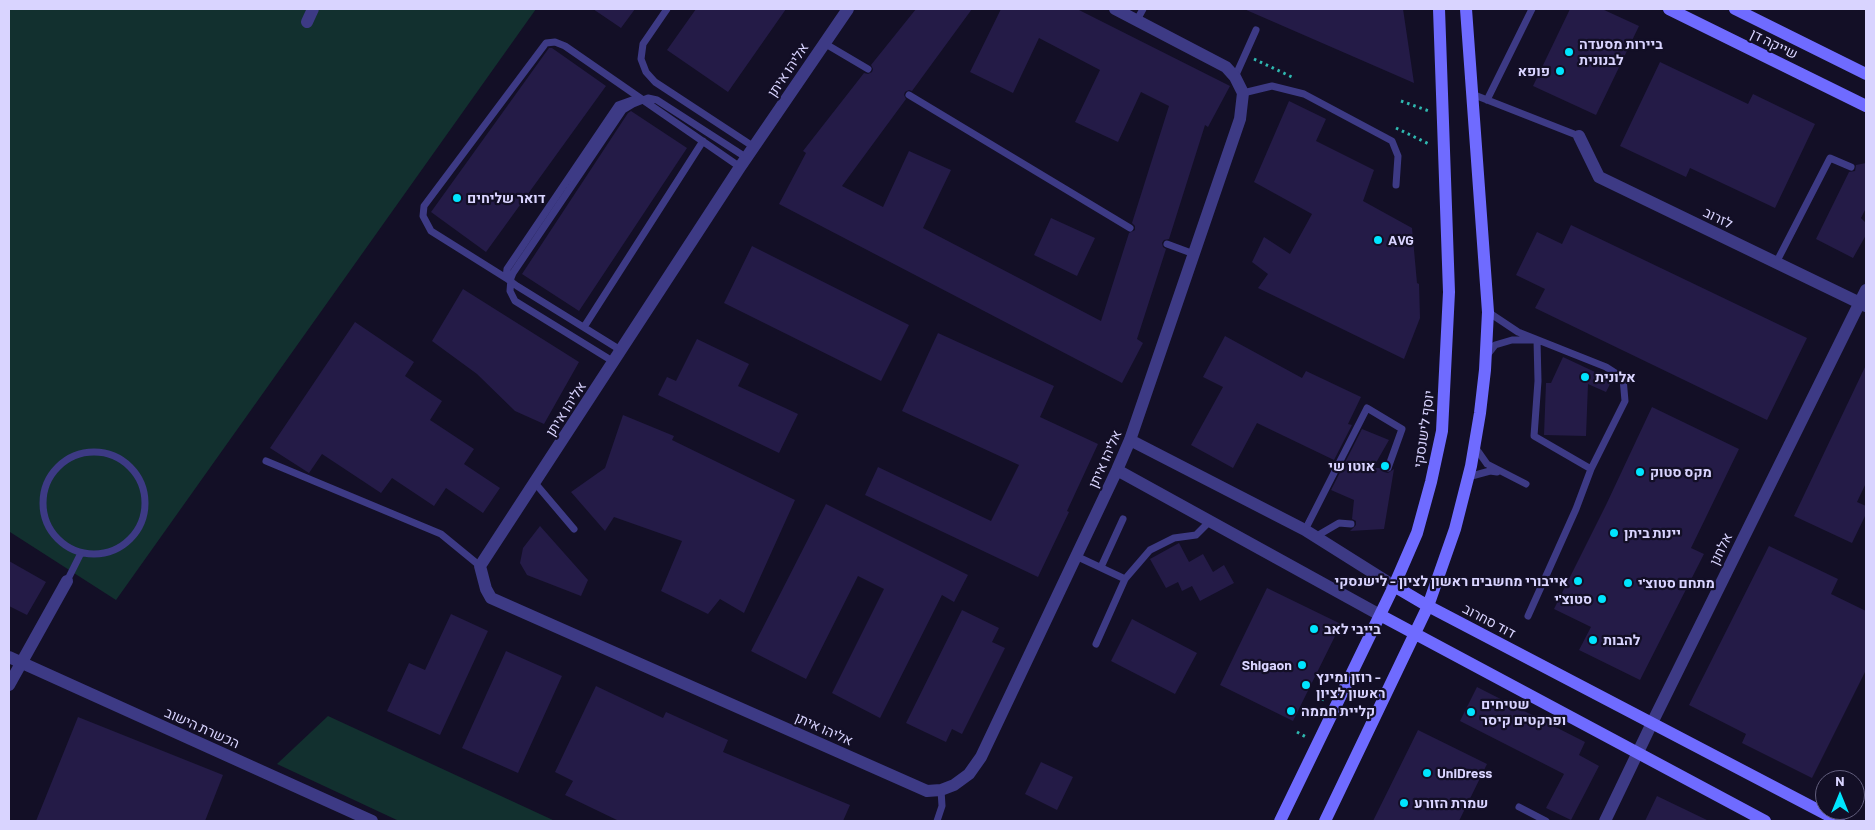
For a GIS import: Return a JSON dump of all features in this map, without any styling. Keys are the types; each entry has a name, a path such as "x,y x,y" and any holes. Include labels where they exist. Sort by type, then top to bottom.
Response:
{"main road":[{"name":"יוסף לישנסקי","path":"1280,821 1394,586 1417,533 1442,431 1449,292 1437,9"},
{"path":"1325,821 1428,606 1455,529 1468,477 1480,413 1488,312 1466,9"},
{"name":"שייקה דן","path":"1669,9 1866,106"},
{"name":"שייקה דן","path":"1735,9 1866,74"},
{"name":"דוד סחרוב","path":"1394,586 1428,606 1839,821"},
{"path":"1380,615 1414,635 1765,821"}],"street":[{"path":"307,22 313,9"},
{"name":"אליהו איתן","path":"848,9 747,157 480,566 486,589 491,598 927,791 941,790 954,785 969,774 981,757 1117,470 1130,440 1240,119 1243,93"},
{"path":"1115,9 1140,15 1226,67 1235,77 1243,93"},
{"name":"לזרוב","path":"1579,136 1599,177 1863,304"},
{"name":"אלחנן","path":"1605,821 1652,722 1863,304 1866,290"},
{"name":"דוד סחרוב","path":"1130,440 1310,534 1394,586"},
{"path":"1117,470 1380,615"},
{"path":"9,685 14,660 67,581"},
{"name":"הכשרת הישוב","path":"14,660 372,821"}],"lane":[{"path":"667,9 643,44 641,59 646,72 655,82 747,157"},
{"path":"1487,100 1532,9"},
{"path":"1235,77 1256,30"},
{"path":"622,351 431,231 423,216 424,206 546,43 555,42 565,46 703,141 747,157"},
{"path":"824,44 868,69"},
{"path":"1243,93 1272,86 1304,94 1392,141 1398,156 1396,185"},
{"path":"1472,94 1579,136"},
{"path":"908,95 1130,228"},
{"path":"614,362 514,301 510,291 513,272 623,110 633,104 648,98 657,100 747,157"},
{"path":"506,278 507,269 618,105 632,100 643,100"},
{"path":"584,328 703,141"},
{"path":"1776,263 1830,158 1851,167"},
{"path":"1167,244 1194,254"},
{"path":"1488,312 1504,324 1537,340 1606,367 1624,378 1625,401 1591,469 1576,509 1528,616"},
{"path":"1486,356 1495,345 1512,340 1537,340"},
{"path":"1537,340 1538,381 1534,436 1591,469"},
{"path":"1310,534 1367,408 1402,429 1388,468"},
{"path":"1474,446 1487,464 1526,484"},
{"path":"84,453 101,453 117,458 130,468 140,481 145,497 144,514 138,529 128,542 114,550 97,554 81,554 65,545 53,534 45,518 43,502 46,485 55,470 68,460 84,453"},
{"path":"266,461 441,534 480,566"},
{"path":"1468,477 1490,471 1503,473"},
{"path":"535,483 574,529"},
{"path":"1101,567 1123,519"},
{"path":"1096,644 1125,579 1150,550 1174,538 1196,534 1210,521"},
{"path":"1310,534 1339,522 1351,524"},
{"path":"67,581 81,554"},
{"path":"1076,556 1125,579"},
{"path":"937,821 942,806 941,790"},
{"path":"1519,807 1546,821"}],"path":[{"path":"1401,101 1443,117"}],"green space":[{"path":"9,9 536,9 116,600 10,532 9,529"},
{"path":"328,716 555,821 399,821 277,764"}],"building":[{"path":"593,9 635,9 621,28"},
{"path":"696,9 786,9 728,92 667,50"},
{"path":"916,9 972,9 912,91 905,92 906,99 842,186 883,207 909,151 951,170 923,228 1101,321 1129,233 1135,230 1135,226 1132,223 1169,106 1141,92 1118,142 1075,122 1100,70 1039,38 1013,93 970,72 1001,9 1077,9 1230,86 1208,127 1205,125 1169,239 1164,240 1162,243 1166,249 1137,339 1143,343 1122,383 779,204 806,153 803,151 864,73 872,72 871,65"},
{"path":"1244,9 1403,9 1414,83"},
{"path":"1570,9 1602,9 1639,26 1596,115 1533,86"},
{"path":"549,48 552,48 606,86 486,252 431,212"},
{"path":"1660,62 1748,104 1753,94 1815,124 1775,208 1690,168 1686,177 1620,146"},
{"path":"1289,101 1326,119 1316,141 1374,170 1363,201 1412,228 1417,283 1419,284 1420,318 1404,359 1258,288 1268,274 1252,262 1264,237 1290,254 1312,214 1254,182"},
{"path":"631,111 687,148 579,311 522,274"},
{"path":"1866,163 1866,208 1861,218 1866,223 1866,235 1853,258 1816,239 1849,172 1855,171 1856,165"},
{"path":"1051,218 1095,238 1077,276 1034,255"},
{"path":"1571,225 1807,338 1767,420 1535,308 1545,289 1516,275 1537,232 1562,244"},
{"path":"752,246 909,325 881,381 724,303"},
{"path":"463,289 579,362 544,424 515,411 477,374 432,341"},
{"path":"355,322 414,362 405,376 442,401 430,420 474,449 464,464 500,488 483,513 446,488 434,506 392,478 381,493 322,454 309,473 270,448"},
{"path":"938,333 1054,386 1040,417 1098,444 1067,511 1069,512 1038,577 865,495 878,467 991,521 1019,465 902,411"},
{"path":"1225,336 1302,378 1306,371 1361,397 1348,424 1352,425 1334,460 1257,423 1233,468 1191,445 1223,387 1203,377"},
{"path":"697,339 749,364 738,386 798,414 779,453 658,395 667,377 676,381"},
{"path":"1563,357 1612,380 1606,392 1588,384 1586,436 1544,435 1546,383 1551,383"},
{"path":"1866,365 1866,483 1857,502 1866,506 1866,514 1852,543 1794,516"},
{"path":"1652,407 1739,449 1691,548 1704,554 1640,680 1579,650 1591,627 1554,609"},
{"path":"623,415 674,436 672,440 795,500 744,613 720,599 708,614 661,591 682,541 614,517 605,531 571,492 605,468"},
{"path":"1362,429 1389,440 1373,468 1383,468 1384,472 1388,473 1394,469 1384,529 1350,531 1356,525 1356,521 1352,519 1354,500 1331,490"},
{"path":"826,504 968,575 954,602 942,595 880,718 832,693 884,589 858,576 806,679 751,651"},
{"path":"540,526 588,580 581,596 527,575 520,563 523,548"},
{"path":"1179,543 1189,562 1203,554 1213,572 1224,565 1234,583 1200,601 1192,586 1182,591 1178,582 1166,588 1150,559"},
{"path":"1769,546 1838,579 1831,594 1866,611 1866,670 1812,778 1742,743 1746,734 1689,705"},
{"path":"9,561 46,582 27,615 9,606"},
{"path":"1267,588 1341,624 1293,721 1220,685"},
{"path":"962,610 999,628 992,642 1005,648 962,734 952,729 946,742 906,723"},
{"path":"451,614 488,631 440,735 387,711 409,663 425,670"},
{"path":"1132,619 1197,653 1175,694 1111,661"},
{"path":"506,651 562,676 518,773 462,748"},
{"path":"596,686 663,718 666,712 728,740 723,752 850,805 843,821 619,821 565,795 573,781 555,772"},
{"path":"1477,687 1585,742 1579,755 1599,766 1571,820 1546,808 1564,774 1460,721"},
{"path":"78,717 223,775 205,821 36,821"},
{"path":"1418,730 1487,764 1459,821 1373,821"},
{"path":"1041,762 1073,777 1057,810 1025,794"},
{"path":"1657,796 1709,821 1645,821"}],"place":[{"name":"ביירות מסעדה לבנונית","path":"1569,52"},
{"name":"פופא","path":"1560,71"},
{"name":"דואר שליחים","path":"457,198"},
{"name":"AVG","path":"1378,240"},
{"name":"אלונית","path":"1585,377"},
{"name":"אוטו שי","path":"1385,466"},
{"name":"מקס סטוק","path":"1640,472"},
{"name":"יינות ביתן","path":"1614,533"},
{"name":"אייבורי מחשבים ראשון לציון - לישנסקי","path":"1578,581"},
{"name":"מתחם סטוצ'י","path":"1628,583"},
{"name":"סטוצ'י","path":"1602,599"},
{"name":"בייבי לאב","path":"1314,629"},
{"name":"להבות","path":"1593,640"},
{"name":"Shigaon","path":"1302,665"},
{"name":"רוזן ומינץ - ראשון לציון","path":"1306,685"},
{"name":"קליית חממה","path":"1291,711"},
{"name":"שטיחים ופרקטים קיסר","path":"1471,712"},
{"name":"UniDress","path":"1427,773"},
{"name":"שמרת הזורע","path":"1404,803"}]}
